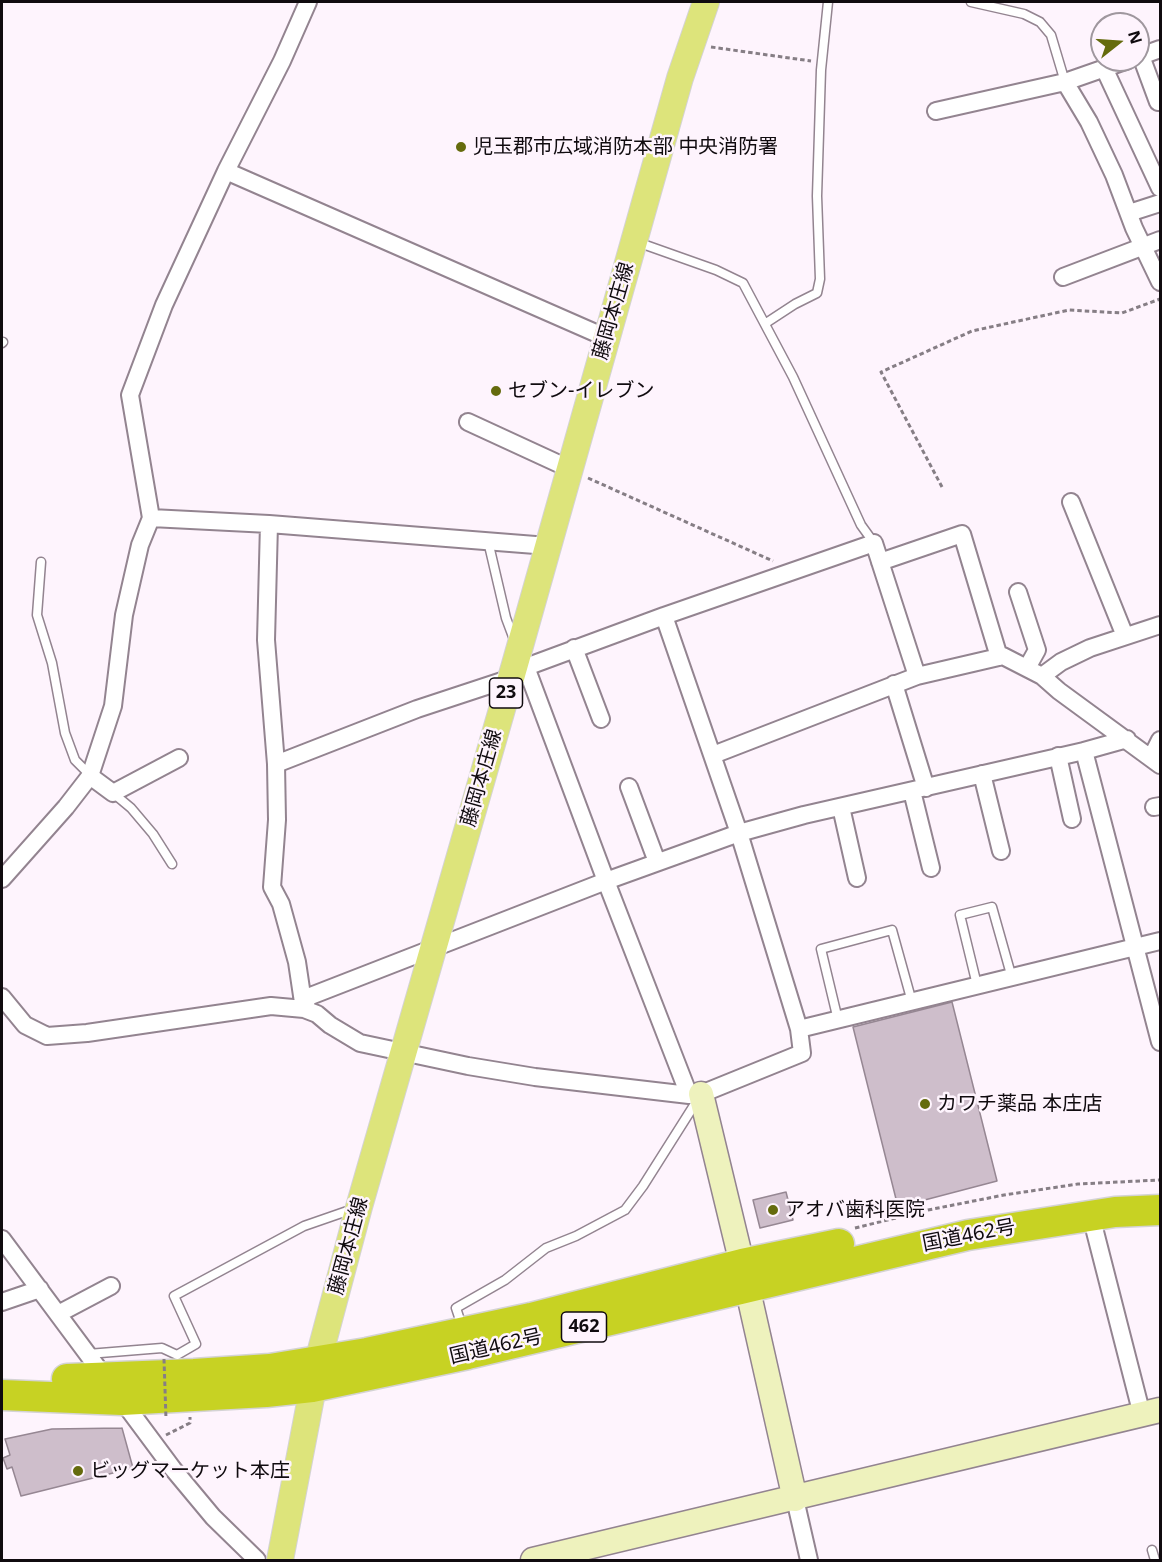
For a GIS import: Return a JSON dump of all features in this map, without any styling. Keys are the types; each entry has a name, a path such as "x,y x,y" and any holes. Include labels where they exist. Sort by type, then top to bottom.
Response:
{"highway":[{"name":"国道462号","path":"315,1374 468,1354 744,1275 1039,1204 1118,1196 1161,1195"},
{"name":"国道462号","path":"2,1378 114,1389 235,1394 465,1333 744,1275 968,1235 1090,1216 1161,1210"},
{"name":"国道462号","path":"2,1395 114,1389"}],"main road":[{"name":"藤岡本庄線","path":"280,1560 315,1374 359,1207 402,1051 518,665 548,546 634,241 691,44 706,2"}],"street":[{"path":"2,879 46,831 90,776 113,706 124,615 140,545 151,518 130,395 164,305 226,171 282,61 308,2"},
{"path":"936,111 1065,82 1093,72"},
{"path":"1106,72 1161,188"},
{"path":"1143,72 1158,102"},
{"path":"1065,82 1089,122 1161,282"},
{"path":"226,171 607,338"},
{"path":"1129,213 1161,203"},
{"path":"1063,277 1161,240"},
{"path":"468,423 570,470"},
{"path":"1071,502 1125,636"},
{"path":"151,518 269,524 548,546"},
{"path":"269,524 266,639 278,820 272,887 281,904 297,962 304,1009"},
{"path":"880,562 962,534 999,657"},
{"path":"276,764 417,709 518,665 574,648 874,543 917,675"},
{"path":"1018,592 1037,650 1035,672"},
{"path":"2,997 25,1025 47,1036 87,1033 271,1006 304,1009 317,1014 330,1025 360,1043 468,1066 535,1077 695,1095 801,1053 799,1029 739,833 664,616"},
{"path":"1035,672 1080,652 1161,625"},
{"path":"574,648 601,719"},
{"path":"713,755 917,675 999,657 1014,660 1035,672 1156,762 1161,740"},
{"path":"518,665 695,1095 744,1275 809,1560"},
{"path":"894,684 919,790 931,868"},
{"path":"304,1009 308,997 606,880 739,833 1127,739"},
{"path":"1084,751 1161,1042"},
{"path":"1058,756 1072,819"},
{"path":"90,776 113,793 179,758"},
{"path":"982,774 1001,851"},
{"path":"628,787 657,862"},
{"path":"841,807 857,878"},
{"path":"799,1029 1161,941"},
{"path":"533,1560 1151,1413 1090,1216"},
{"path":"2,1239 172,1469 213,1517 257,1560"},
{"path":"58,1314 111,1286"},
{"path":"2,1302 40,1289"}],"lane":[{"path":"766,323 817,293 820,279 817,196 822,62 828,2"},
{"path":"971,2 1024,14 1040,22 1051,35 1065,82"},
{"path":"634,241 716,270 743,283 793,377 861,525 874,543"},
{"path":"488,542 518,665"},
{"path":"40,562 37,615 52,663 65,733 75,760 90,776"},
{"path":"113,793 131,808 153,834 172,864"},
{"path":"977,986 960,915 992,907 1012,978"},
{"path":"838,1020 821,948 892,930 912,1002"},
{"path":"465,1333 456,1308 505,1280 546,1248 576,1236 625,1210 643,1186 695,1095"},
{"path":"88,1354 162,1348 177,1355 196,1344 174,1296 304,1226 359,1207"},
{"path":"1152,1550 1155,1560"}],"path":[{"path":"691,44 822,62"},
{"path":"942,487 881,372 972,331 1069,310 1122,314 1161,299"},
{"path":"570,470 794,570"},
{"path":"850,1229 1004,1195 1078,1184 1161,1180"},
{"path":"164,1359 166,1419"},
{"path":"165,1436 190,1423 190,1417"}],"building":[{"name":"カワチ薬品 本庄店","path":"952,1002 997,1181 898,1207 853,1027"},
{"name":"アオバ歯科医院","path":"786,1192 793,1220 760,1228 753,1200"},
{"path":"122,1428 133,1468 21,1496 12,1467 7,1469 3,1458 10,1455 5,1439 52,1429"}],"place":[{"name":"児玉郡市広域消防本部 中央消防署","path":"461,147"},
{"name":"セブン-イレブン","path":"496,391"},
{"name":"カワチ薬品 本庄店","path":"925,1104"},
{"name":"アオバ歯科医院","path":"773,1210"},
{"name":"ビッグマーケット本庄","path":"78,1471"}]}
